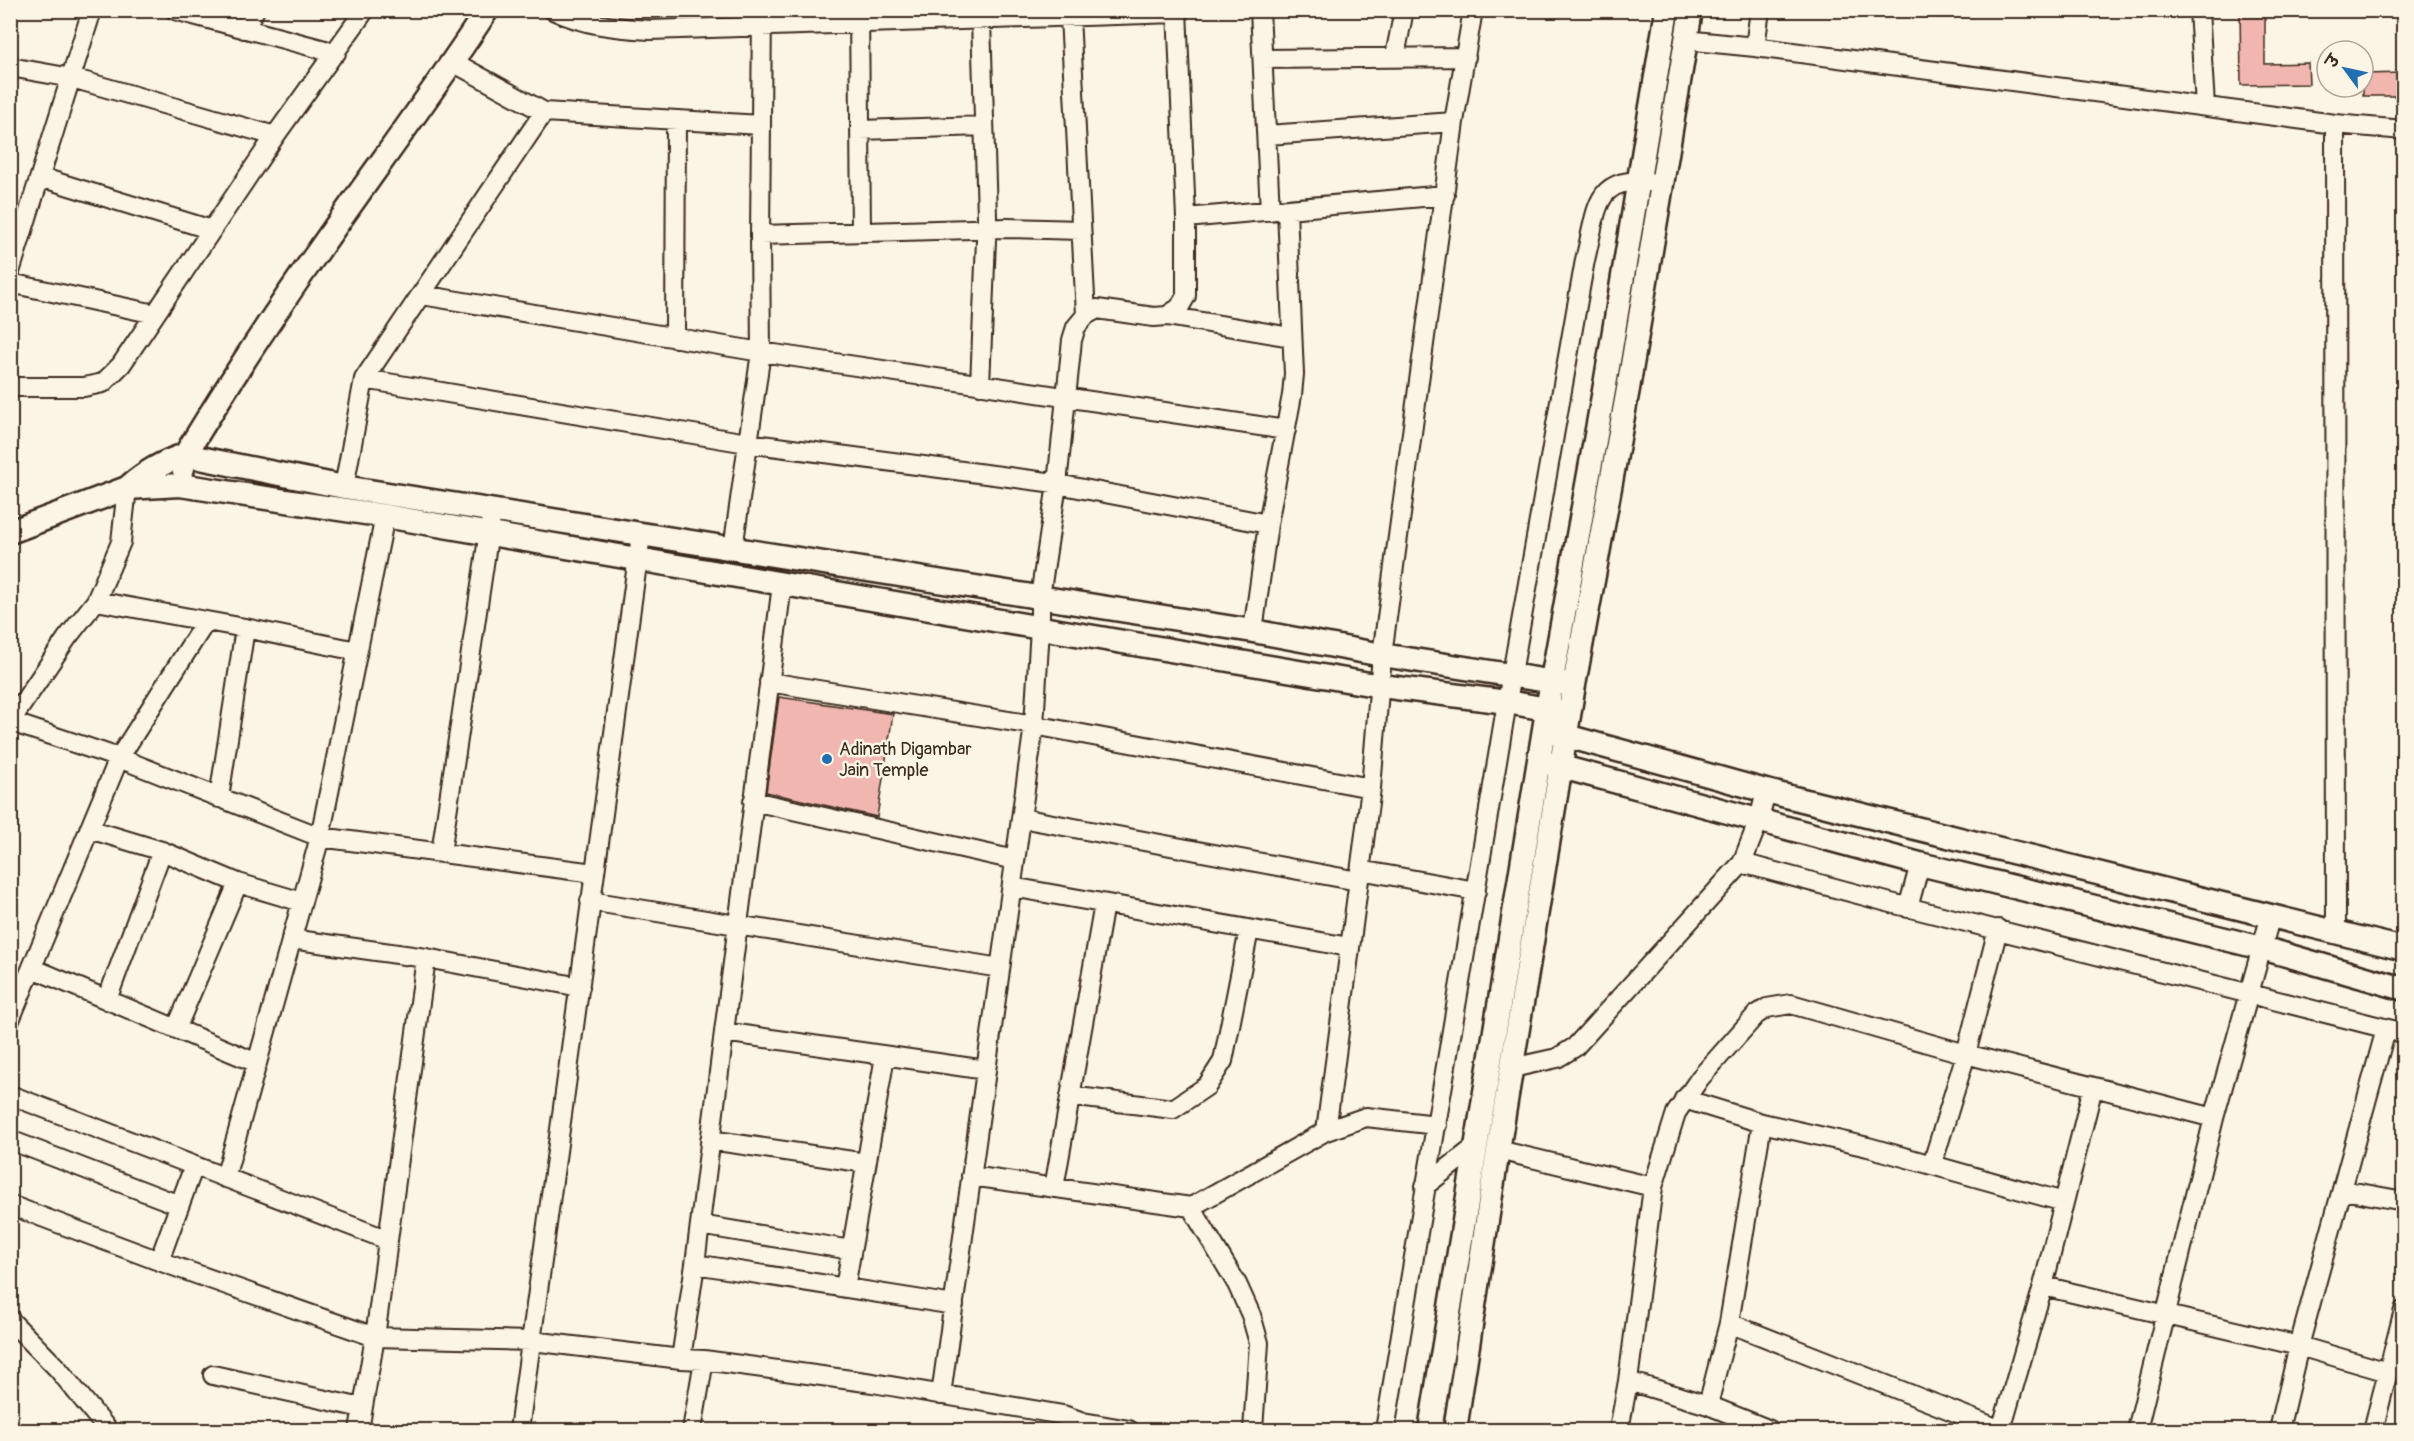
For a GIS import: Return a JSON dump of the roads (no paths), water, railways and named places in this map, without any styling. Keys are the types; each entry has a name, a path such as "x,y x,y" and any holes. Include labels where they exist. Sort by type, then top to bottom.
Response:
{"street":[{"path":"10,272 92,10"},
{"path":"175,10 336,53"},
{"path":"244,28 255,10"},
{"path":"10,387 84,387 103,383 121,365 275,136 365,10"},
{"path":"180,485 185,455 230,380 487,10"},
{"path":"553,10 579,21 614,28 650,30 762,19 859,17 981,20 1177,12 1186,218 1186,296 1179,308 1167,316"},
{"path":"1253,632 1268,524 1294,374 1279,211 1267,135 1260,10"},
{"path":"1395,56 1404,10"},
{"path":"1326,1131 1371,788 1383,655 1454,122 1473,10"},
{"path":"1557,722 1552,680 1642,170 1667,10"},
{"path":"1430,1431 1475,1147 1557,722 1574,685 1691,10"},
{"path":"1755,46 1760,10"},
{"path":"2199,10 2205,105"},
{"path":"859,17 861,232"},
{"path":"1070,17 1086,315"},
{"path":"733,549 761,352 762,19"},
{"path":"980,385 987,229 981,20"},
{"path":"1685,40 1755,46 2335,124 2403,130"},
{"path":"1263,59 1466,57"},
{"path":"453,62 544,112 761,125"},
{"path":"10,67 72,78 275,136"},
{"path":"344,487 364,379 544,112"},
{"path":"675,338 676,120"},
{"path":"1267,135 1454,122"},
{"path":"2335,124 2336,932"},
{"path":"860,130 983,126"},
{"path":"1385,1431 1564,373 1596,214 1605,192 1610,187 1642,170 1664,174"},
{"path":"40,177 212,230"},
{"path":"1186,218 1445,195"},
{"path":"760,235 987,229 1081,230"},
{"path":"10,283 155,314"},
{"path":"422,295 761,352 1286,430"},
{"path":"941,1395 1034,725 1040,597 1057,484 1072,340 1076,327 1086,315 1098,309 1154,317 1167,316 1291,337"},
{"path":"364,379 747,443 1057,484 1268,524"},
{"path":"594,873 320,837 118,758 11,722 96,601 121,542 127,489 143,474 165,462 185,455 344,487 1040,597 1574,685"},
{"path":"10,532 127,489 180,485 385,516 1381,686 1507,702 1557,722 1766,791 2403,949"},
{"path":"441,853 492,511"},
{"path":"225,1178 320,837 385,516"},
{"path":"519,1431 642,535"},
{"path":"681,1359 782,585"},
{"path":"96,601 357,651"},
{"path":"10,1020 118,758 206,621"},
{"path":"219,798 245,628"},
{"path":"770,682 1034,725 1371,788"},
{"path":"1550,764 1920,864 2262,948 2403,989"},
{"path":"1455,1431 1512,1068 1550,764"},
{"path":"1512,1068 1557,1058 1575,1047 1742,863 1759,820 1766,791"},
{"path":"753,801 1015,860"},
{"path":"1021,818 1359,875 1476,891"},
{"path":"90,829 162,851 238,883 302,902"},
{"path":"107,999 162,851"},
{"path":"1742,863 1908,908 2395,1031 2343,1190 2299,1346 2279,1431"},
{"path":"1908,908 1920,864"},
{"path":"176,1029 238,883"},
{"path":"1011,887 1349,947"},
{"path":"590,902 1000,968"},
{"path":"1054,1188 1104,904"},
{"path":"2138,1431 2214,1118 2271,915"},
{"path":"1932,1165 1966,1054 1998,929"},
{"path":"1070,1096 1173,1109 1208,1086 1223,1061 1249,930"},
{"path":"291,939 426,958 580,987"},
{"path":"359,1431 375,1337 426,958"},
{"path":"32,968 257,1063"},
{"path":"1619,1431 1628,1381 1653,1187 1676,1113 1684,1099 1756,1015 1767,1008 1791,1004 1966,1054 2214,1118"},
{"path":"724,1032 986,1070"},
{"path":"845,1288 885,1056"},
{"path":"1729,1323 2001,1431 2043,1286 2093,1087"},
{"path":"10,1095 388,1240"},
{"path":"1684,1099 1762,1123 1868,1147 2064,1202"},
{"path":"972,1176 1191,1207 1326,1131 1366,1117 1435,1134"},
{"path":"1708,1405 1729,1323 1762,1123"},
{"path":"10,1140 179,1205"},
{"path":"711,1140 866,1163"},
{"path":"1425,1186 1475,1147"},
{"path":"1498,1150 1653,1187"},
{"path":"159,1261 194,1166"},
{"path":"2343,1190 2403,1201"},
{"path":"10,1205 159,1261 375,1337 532,1341 704,1360 873,1383 1063,1415 1086,1425 1129,1431"},
{"path":"1191,1207 1241,1292 1259,1343 1253,1431"},
{"path":"700,1225 851,1250"},
{"path":"695,1264 954,1305"},
{"path":"2043,1286 2299,1346 2388,1372"},
{"path":"2373,1431 2403,1310"},
{"path":"10,1320 58,1369 108,1431"},
{"path":"693,1431 704,1360"},
{"path":"213,1375 362,1408"},
{"path":"1628,1381 1708,1405 1770,1431"}],"place":[{"name":"Adinath Digambar Jain Temple","path":"827,759"}]}
